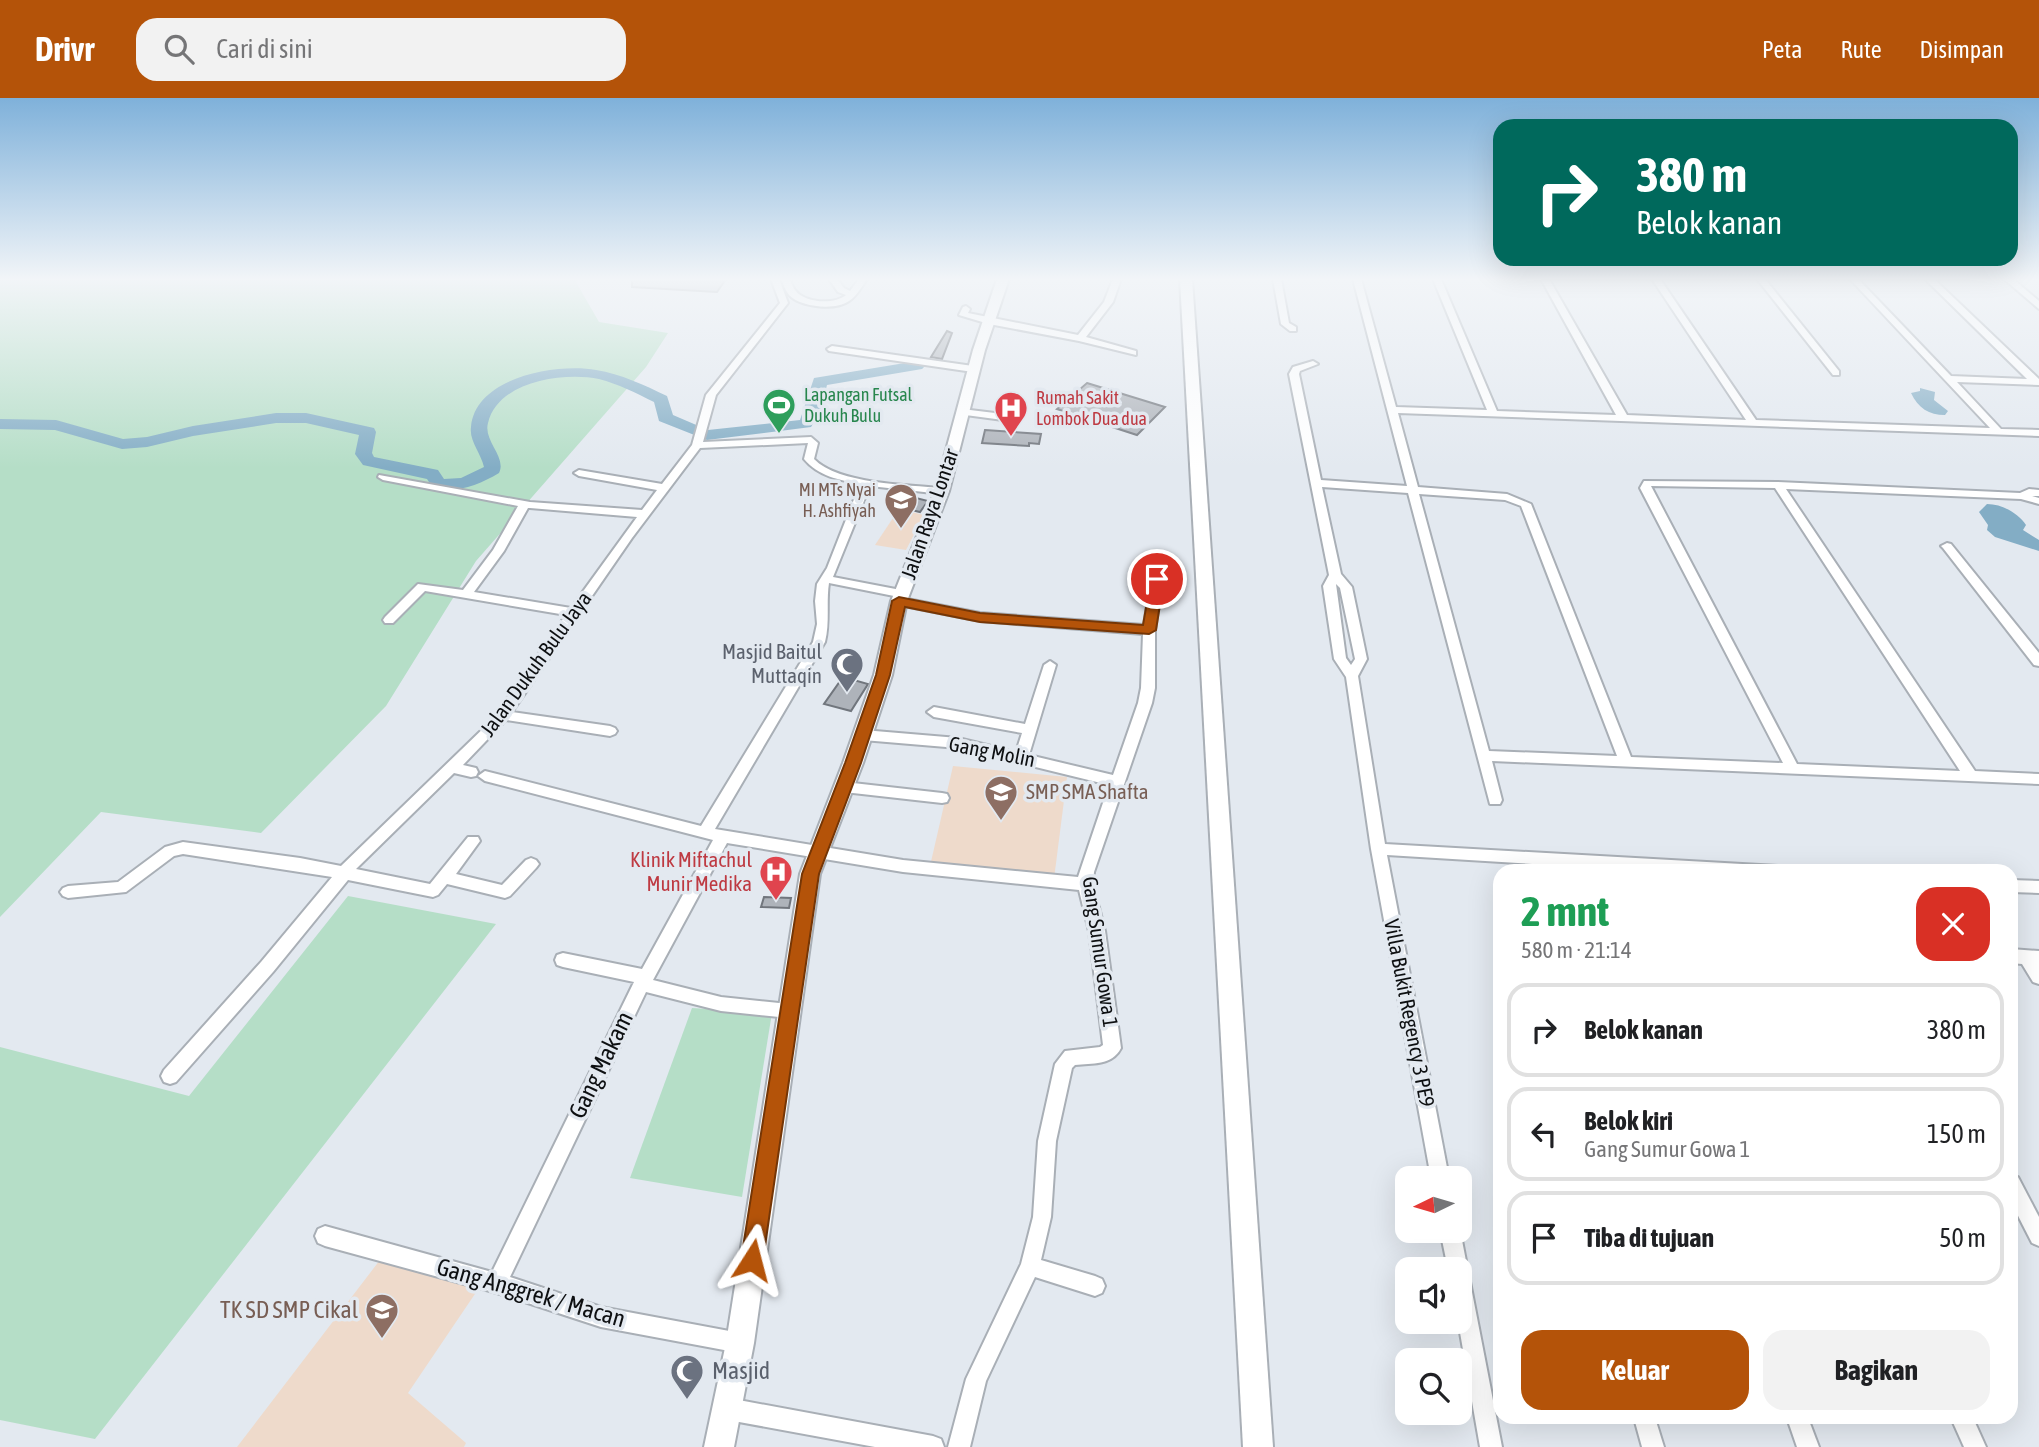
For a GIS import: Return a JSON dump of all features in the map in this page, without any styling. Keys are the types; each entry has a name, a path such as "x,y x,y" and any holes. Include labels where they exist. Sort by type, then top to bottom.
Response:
{"street":[{"name":"Jalan Dukuh Bulu Jaya","path":"170,1076 267,967 345,872 482,739 503,715 666,488 698,436 711,395 753,342"},
{"name":"Jalan Raya Lontar","path":"719,1447 729,1409 740,1343 806,893 883,675 901,597 942,491 982,342"},
{"path":"1094,342 1133,353"},
{"path":"1190,342 1258,1447"},
{"path":"1373,342 1495,800"},
{"path":"1463,342 1493,413"},
{"path":"1580,342 1623,418"},
{"path":"1698,342 1753,423"},
{"path":"1811,342 1836,373"},
{"path":"1914,342 1999,432"},
{"path":"1994,342 2038,384"},
{"path":"832,349 974,369"},
{"path":"1313,364 1296,369 1294,374 1335,575 1346,587 1361,659 1352,676 1340,659 1329,586 1335,575"},
{"path":"1952,382 2038,384"},
{"path":"1391,410 2039,433"},
{"path":"962,412 1003,418"},
{"path":"698,436 811,440 813,443 809,457 812,466 866,483 942,491"},
{"path":"579,473 666,488"},
{"path":"383,477 524,504 645,514"},
{"path":"1793,769 1645,488 1648,483 1659,481 1778,485 2034,498"},
{"path":"705,832 819,642 823,624 821,592 866,483"},
{"path":"1316,483 1507,497 1526,504 1626,762"},
{"path":"1778,485 1972,776"},
{"path":"466,594 496,556 513,529 524,504"},
{"path":"1947,546 2039,662"},
{"path":"826,579 980,617 1149,630"},
{"name":"Gang Sumur Gowa 1","path":"959,1447 976,1379 1030,1266 1042,1217 1048,1141 1065,1064 1071,1057 1103,1055 1112,1048 1097,931 1085,884 1086,872 1148,688 1149,630 1157,579"},
{"path":"389,620 420,588 575,613"},
{"path":"1021,758 1050,665"},
{"name":"Villa Bukit Regency 3 PE9","path":"1352,676 1378,849 1438,1166"},
{"path":"934,712 1030,730"},
{"path":"503,715 610,731"},
{"name":"Gang Molin","path":"863,736 958,743 1118,782"},
{"path":"1483,756 2039,779"},
{"path":"452,767 723,836 819,853 1014,879 1085,884"},
{"path":"844,787 942,798"},
{"name":"Gang Makam","path":"497,1283 643,980 723,836"},
{"path":"68,892 121,887 170,851 183,848 345,872 430,891 473,841"},
{"path":"1378,849 1639,864"},
{"path":"444,877 505,891 531,864"},
{"path":"2018,886 2039,887"},
{"path":"2025,957 2039,977"},
{"path":"563,960 643,980 708,1002 789,1011"},
{"path":"2018,1196 2039,1236"},
{"name":"Gang Anggrek / Macan","path":"325,1236 497,1283 601,1317 740,1343"},
{"path":"1030,1266 1096,1286"},
{"path":"1470,1334 1491,1447"},
{"path":"729,1409 933,1447"},
{"path":"1647,1424 1653,1447"},
{"path":"1800,1424 1808,1447"},
{"path":"1965,1424 1975,1447"}],"shaded area":[{"name":"MI MTs Nyai H. Ashfiyah","path":"899,509 924,515 906,550 875,545"},
{"name":"SMP SMA Shafta","path":"953,766 1067,777 1054,879 930,866"},
{"name":"TK SD SMP Cikal","path":"383,1256 481,1285 408,1393 466,1443 464,1447 237,1447"}],"green space":[{"path":"0,342 662,342 646,367 476,561 386,706 261,833 101,812 0,917"},
{"path":"348,896 496,924 95,1439 0,1420 0,1047 189,1096"},
{"path":"692,1008 772,1013 742,1197 630,1178"}],"water":[{"path":"1920,388 1935,392 1934,400 1948,411 1945,415 1929,412 1917,403 1911,393 1920,391"},
{"path":"1987,504 2004,507 2019,517 2026,525 2023,530 2039,540 2039,551 1995,537 1987,530 1988,525 1979,512"}],"building":[{"path":"940,342 949,342 942,359 931,357"},
{"path":"1087,383 1165,407 1137,435 1057,409"},
{"name":"Rumah Sakit Lombok Dua dua","path":"985,430 1041,434 1039,444 1029,443 1029,446 982,443"},
{"path":"912,497 928,501 920,512 903,508"},
{"name":"Masjid Baitul Muttaqin","path":"843,677 868,684 851,711 824,704"},
{"name":"Klinik Miftachul Munir Medika","path":"764,897 791,898 789,908 761,907"}],"waterway":[{"path":"0,424 56,425 122,444 147,442 193,431 276,418 306,418 368,432 363,454 369,461 432,474 439,484 453,484 474,479 493,469 480,436 479,424 485,409 495,397 526,380 563,373 604,376 661,399 665,418 707,435 805,424 812,413 820,381 917,366"}],"place":[{"name":"Lapangan Futsal Dukuh Bulu","path":"779,435"},
{"name":"Rumah Sakit Lombok Dua dua","path":"1011,438"},
{"name":"MI MTs Nyai H. Ashfiyah","path":"901,530"},
{"name":"Masjid Baitul Muttaqin","path":"847,694"},
{"name":"SMP SMA Shafta","path":"1001,822"},
{"name":"Klinik Miftachul Munir Medika","path":"776,902"},
{"name":"TK SD SMP Cikal","path":"382,1340"},
{"name":"Masjid","path":"687,1401"}],"route":[{"path":"752,1260 810,874 853,763 883,675 899,601 980,617 1149,630 1157,579"}]}
